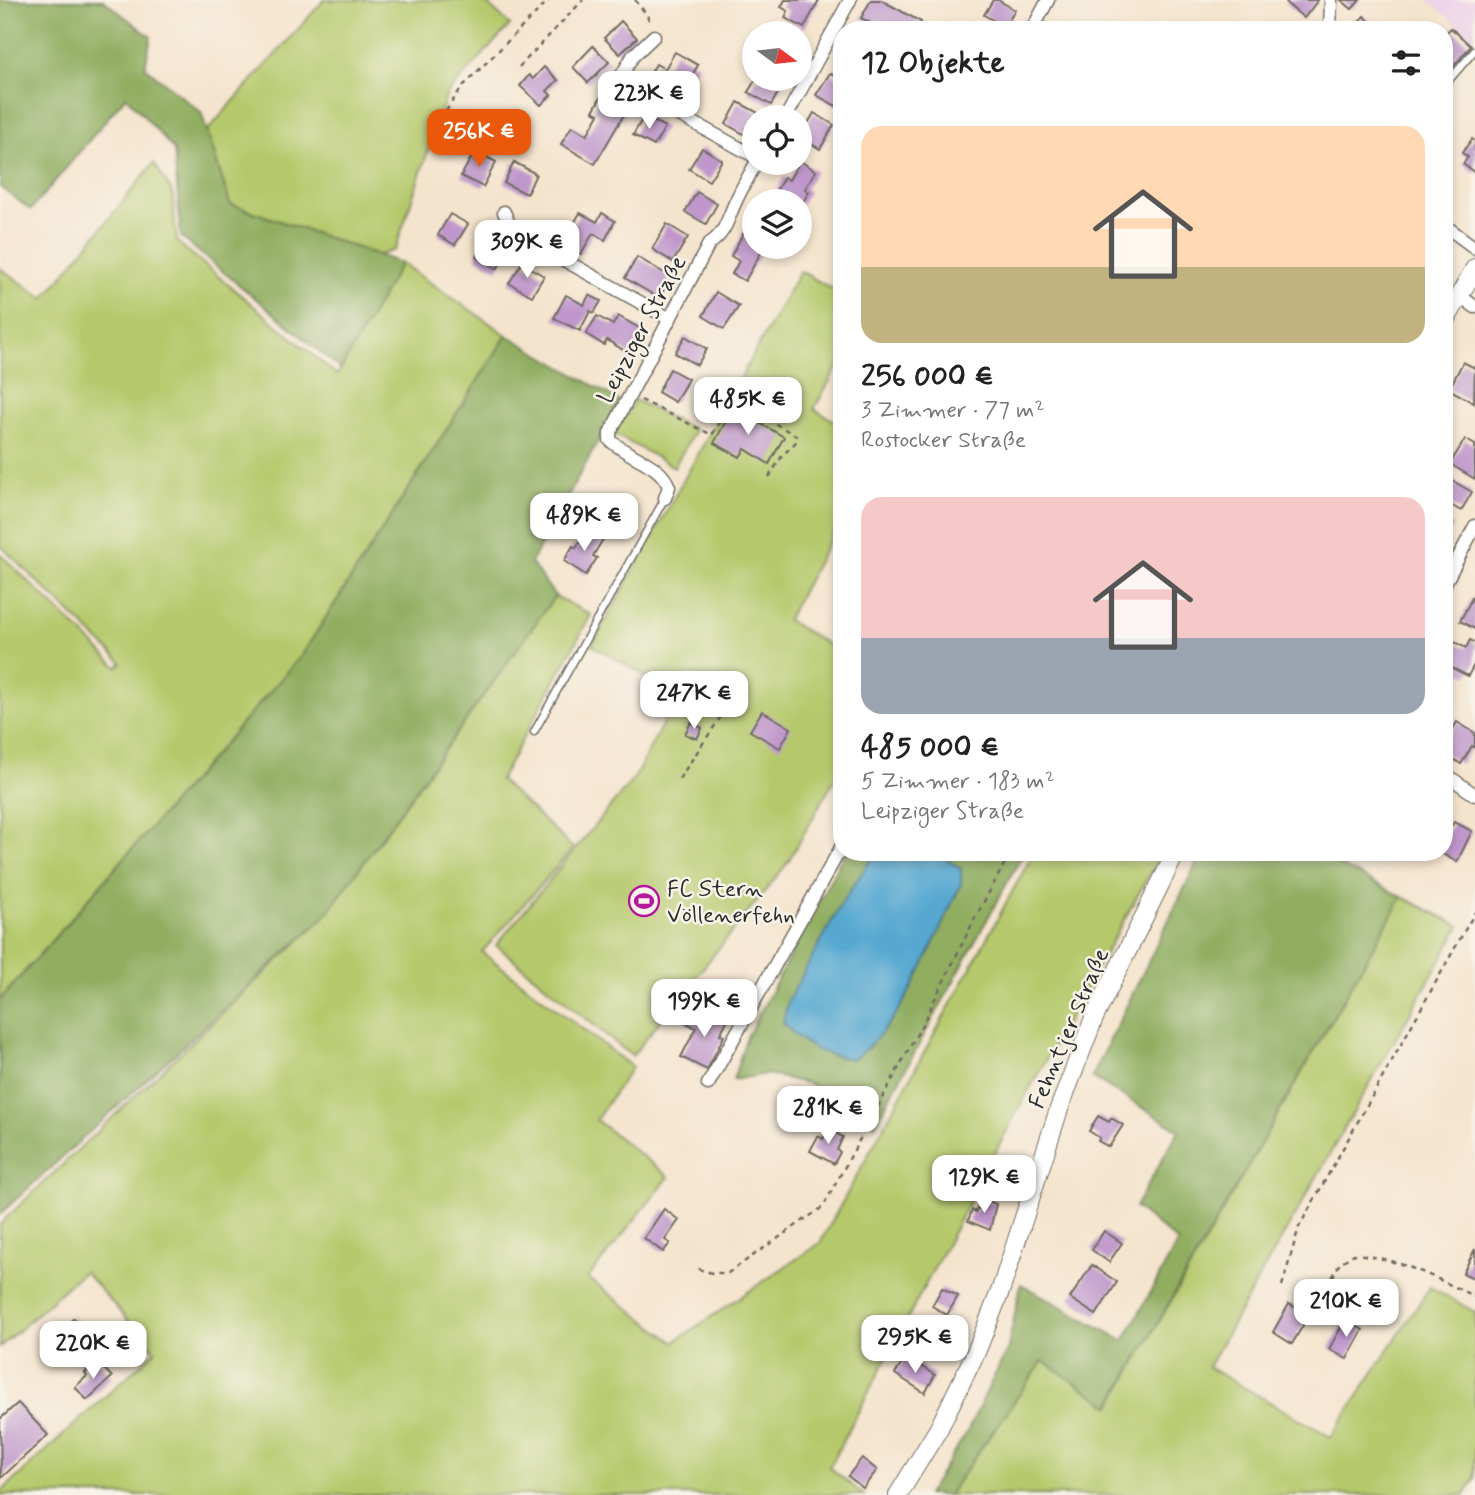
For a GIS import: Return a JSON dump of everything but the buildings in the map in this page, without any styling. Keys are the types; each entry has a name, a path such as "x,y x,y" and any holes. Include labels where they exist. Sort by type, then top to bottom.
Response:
{"street":[{"path":"1037,21 1048,0"},
{"path":"1331,0 1331,21"},
{"path":"837,21 848,1"},
{"path":"792,105 833,29"},
{"path":"654,36 633,56 623,73 641,94 742,149"},
{"name":"Leipziger Straße","path":"666,498 669,487 661,473 618,448 610,440 610,432 709,244 721,236 731,217 733,205 750,175"},
{"path":"504,212 512,231 670,319"},
{"path":"1453,232 1475,248"},
{"path":"1453,307 1475,268"},
{"path":"1459,296 1475,307"},
{"path":"1453,568 1475,526"},
{"path":"1453,779 1475,795"},
{"path":"708,1084 834,861"},
{"name":"Fehntjer Straße","path":"898,1495 939,1428 978,1350 1001,1289 1059,1110 1094,1018 1172,861"}],"lane":[{"path":"1453,76 1475,50"},
{"path":"534,732 666,498"}],"path":[{"path":"446,111 462,87 549,0"},
{"path":"519,67 583,0"},
{"path":"635,0 647,15 654,36"},
{"path":"630,395 712,435 733,399 799,439 782,456 768,477"},
{"path":"678,779 726,709"},
{"path":"698,1269 712,1273 728,1273 822,1207 923,1023 1006,861"},
{"path":"1282,1286 1299,1227 1475,912"},
{"path":"1323,1295 1340,1263 1354,1254 1392,1260 1475,1297"}],"shaded area":[{"path":"1428,0 1475,0 1475,40"}],"green space":[{"path":"0,0 103,0 151,37 145,67 201,112 230,204 401,263 341,369 181,237 174,150 126,96 31,210 0,187"},
{"path":"324,0 483,0 510,25 447,94 395,250 379,255 230,204 207,131"},
{"path":"154,163 172,192 177,242 337,375 401,263 507,335 302,655 0,1000 0,554 117,667 122,663 0,545 0,268 44,299"},
{"path":"800,271 833,289 833,375 814,409 833,420 833,533 787,620 833,648 833,782 786,865 632,1056 496,945 635,777 678,694 592,645"},
{"path":"507,335 620,401 531,563 555,596 325,916 0,1214 0,1000 302,655"},
{"path":"635,400 695,430 674,467 614,434"},
{"path":"555,596 591,615 500,780 573,848 482,952 632,1067 596,1120 669,1177 588,1278 674,1342 820,1243 1029,861 1157,861 1016,1113 829,1467 864,1495 0,1495 155,1351 84,1271 0,1347 0,1224 325,916"},
{"path":"840,861 871,861 868,1048 893,1018 920,970 961,884 961,869 949,861 1019,861 875,1125 841,1100 810,1084 766,1074 733,1080 746,1039"},
{"path":"1198,861 1332,861 1402,897 1110,1406 1043,1361 948,1495 927,1495 967,1432 1008,1348 1021,1284 1124,1341 1178,1242 1135,1207 1179,1130 1092,1077"},
{"path":"1402,897 1460,926 1208,1367 1331,1437 1430,1287 1475,1312 1475,1478 1465,1495 948,1495 1043,1361 1111,1406"}],"water":[{"path":"870,861 949,861 961,869 961,884 904,1002 872,1042 853,1059 814,1049 783,1023 788,1001 843,901"}],"place":[{"name":"FC Stern Völlenerfehn","path":"644,901"}]}
